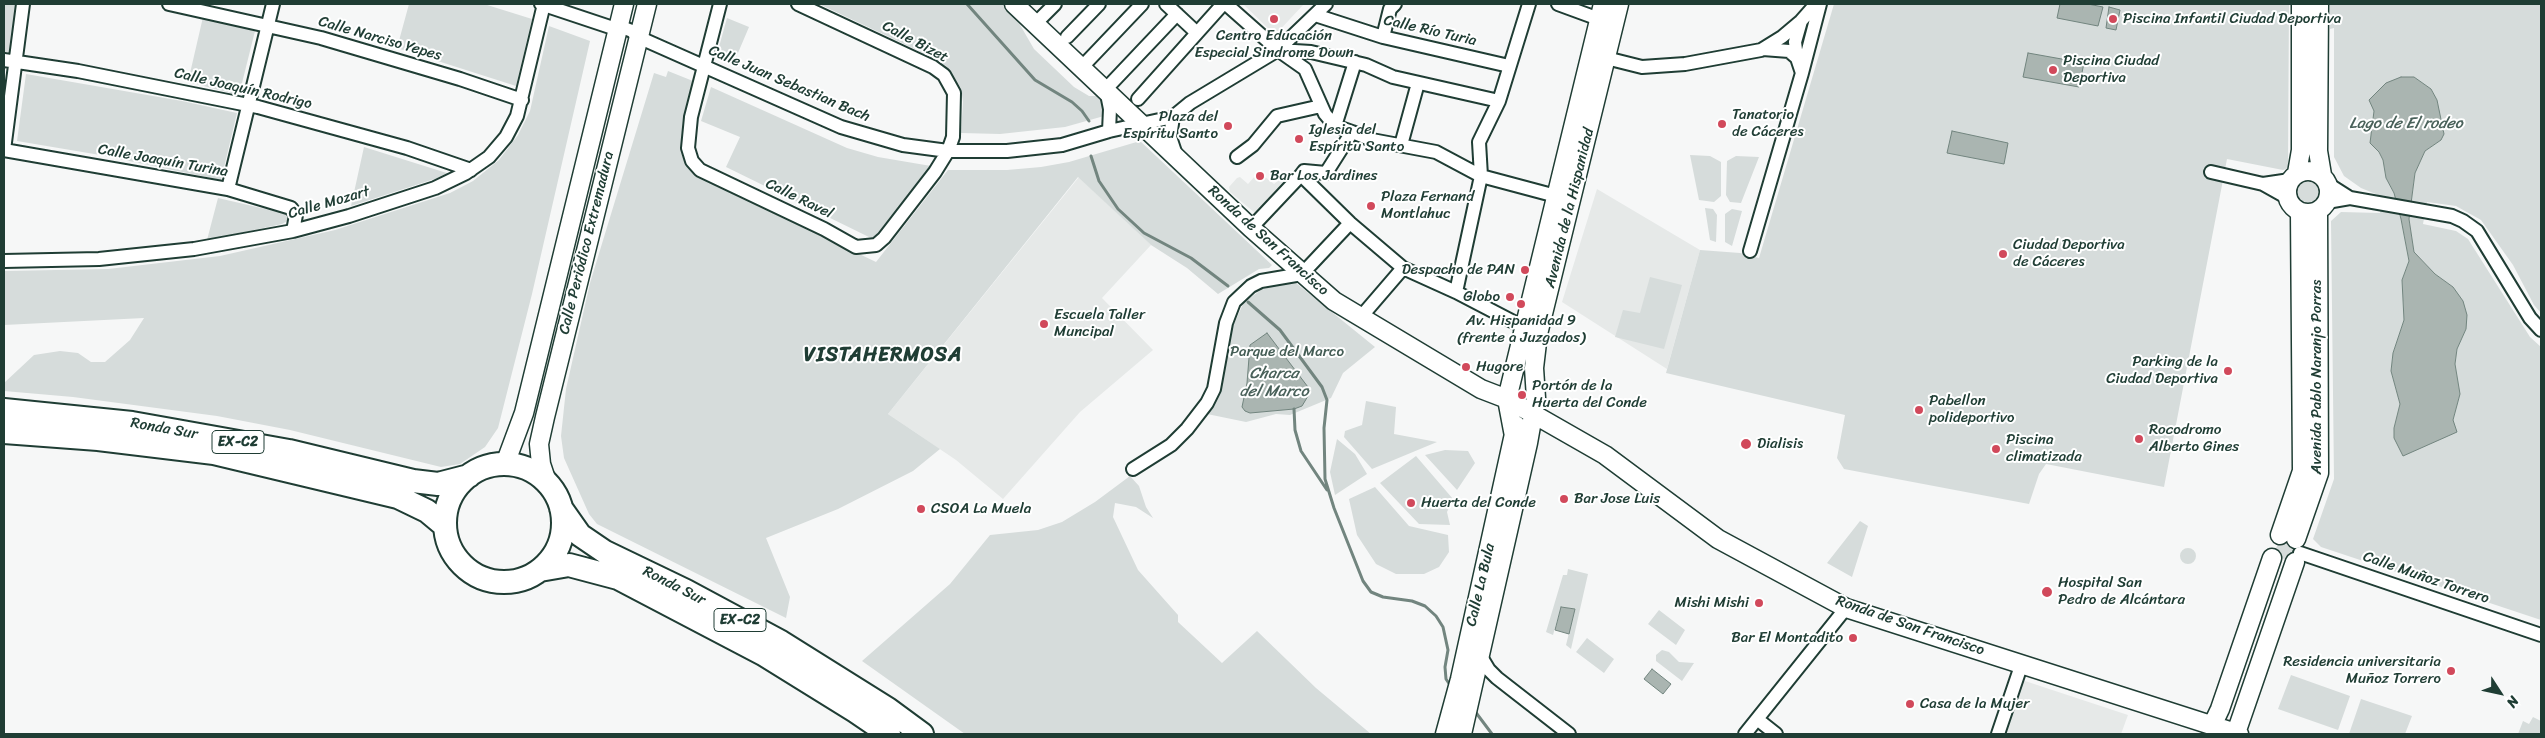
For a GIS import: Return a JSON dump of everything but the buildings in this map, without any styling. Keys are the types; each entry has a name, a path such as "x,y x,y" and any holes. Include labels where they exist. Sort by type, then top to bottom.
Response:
{"highway":[{"name":"Ronda Sur","path":"4,410 132,423 289,451 413,481 438,484 468,476"},
{"name":"Ronda Sur","path":"4,432 98,438 214,453 398,497 427,511 445,526"},
{"name":"EX-C2","path":"505,464 520,466 534,472 547,482 556,494 561,508 563,525 560,542 552,558 540,570 524,579 506,582 488,580 471,573 458,560 448,544 445,526 450,498 458,486 468,476 480,469 505,464"},
{"name":"Ronda Sur","path":"561,508 580,534 604,552 686,591 781,642 888,709 922,734"},
{"name":"Ronda Sur","path":"540,570 568,565 618,578 763,654 855,710 889,734"}],"main road":[{"name":"Calle Periódico Extremadura","path":"505,464 524,413 616,29 624,4"},
{"name":"Calle Periódico Extremadura","path":"547,482 541,464 539,444 647,4"},
{"name":"Ronda de San Francisco","path":"1014,4 1251,228 1334,301 1481,390 1529,417 1605,455 1718,539 1846,608 2238,734"},
{"name":"Avenida de la Hispanidad","path":"1529,417 1531,331 1556,196 1600,54 1619,4"},
{"path":"2301,4 2301,150 2294,177 2287,189 2288,198 2292,206 2300,212 2309,213 2322,206 2330,193 2318,151 2319,4"},
{"name":"Avenida de la Hispanidad","path":"1529,417 1536,398 1531,331 1600,54 1601,12"},
{"path":"2294,177 2310,170 2325,180"},
{"name":"Avenida Pablo Naranjo Porras","path":"2238,734 2293,547 2319,473 2322,206"},
{"name":"Avenida Pablo Naranjo Porras","path":"2293,547 2302,471 2300,212"},
{"name":"Calle La Bula","path":"1445,734 1521,440 1529,417"},
{"name":"Calle La Bula","path":"1462,734 1480,655 1521,440 1529,417"},
{"path":"2212,726 2272,558 2269,547 2272,541 2293,547 2289,565 2280,564 2272,558"}],"street":[{"path":"4,150 10,61 23,4"},
{"name":"Calle Narciso Yepes","path":"169,4 268,24 396,59 522,100"},
{"path":"228,189 273,4"},
{"path":"543,4 616,29"},
{"name":"Calle Mozart","path":"4,261 144,255 201,248 293,231 349,216 435,188 471,170 489,157 506,137 517,116 522,100 543,4"},
{"path":"702,65 720,4"},
{"name":"Calle Bizet","path":"798,4 859,31 944,74 954,93 953,137 948,151"},
{"path":"1035,24 1055,4"},
{"path":"1067,37 1099,4"},
{"path":"1081,68 1142,4"},
{"path":"1166,4 1197,33"},
{"path":"1177,158 1170,136 1173,117 1190,103 1278,50 1326,4"},
{"path":"1383,37 1390,9 1395,4"},
{"path":"1456,292 1481,176 1479,142 1499,101 1529,4"},
{"path":"1558,4 1601,12"},
{"path":"1761,50 1791,35 1816,4"},
{"path":"1750,251 1802,73 1802,54 1820,4"},
{"path":"1138,99 1197,33 1219,5 1305,69 1321,106 1335,126 1372,140 1436,152 1481,176 1556,196"},
{"path":"1108,131 1110,110 1106,92 1177,14"},
{"name":"Calle Río Turia","path":"1315,15 1383,37 1509,66"},
{"name":"Calle Juan Sebastian Bach","path":"616,29 621,35 638,38 841,127 903,145 948,151 1031,149 1062,145 1108,131 1173,117"},
{"path":"1791,35 1802,54"},
{"path":"1278,50 1311,52 1355,62 1393,77 1499,101"},
{"path":"1600,54 1642,67 1685,64 1761,50 1789,51 1802,54"},
{"name":"Calle Joaquín Rodrigo","path":"10,61 150,85 249,106 339,129 471,170"},
{"path":"1335,126 1355,62"},
{"name":"Calle Ravel","path":"702,65 690,125 688,148 692,161 700,170 824,229 856,247 876,245 884,238 938,168 948,151"},
{"path":"1401,145 1418,83"},
{"path":"1237,157 1253,145 1277,116 1321,106"},
{"path":"1251,228 1304,171 1326,173 1352,132"},
{"name":"Calle Joaquín Turina","path":"4,150 228,189 291,208 296,215 293,231"},
{"path":"2211,172 2263,184 2288,198"},
{"path":"1301,175 1350,223 1403,268 1456,292 1531,331"},
{"path":"2263,184 2294,177"},
{"path":"2325,180 2350,198 2464,220 2477,231 2530,318 2541,330"},
{"path":"2322,206 2350,198"},
{"path":"1136,467 1171,445 1187,429 1207,403 1214,389 1226,323 1234,302 1261,281 1302,274 1350,223"},
{"path":"1360,318 1403,268"},
{"name":"Calle Muñoz Torrero","path":"2293,547 2541,635"},
{"path":"1745,734 1846,608"},
{"path":"1480,655 1494,675 1570,734"},
{"path":"1998,734 2022,664"},
{"path":"1757,719 1776,734"}],"shaded area":[{"name":"Centro Educación Especial Sindrome Down","path":"1243,4 1304,4 1275,35"},
{"path":"1255,176 1264,176 1274,184 1283,177 1292,185 1261,218 1230,192 1229,187 1237,178 1240,177 1248,184"},
{"name":"Escuela Taller Muncipal","path":"1079,177 1151,245 1102,298 1153,350 1080,412 1003,499 956,460 888,414"},
{"path":"1597,189 1700,250 1667,369 1562,302"},
{"path":"2022,680 2128,715 2121,734 2003,734"}],"green space":[{"path":"4,4 17,4 10,52 4,52"},
{"path":"409,4 484,4 532,19 516,86 397,48"},
{"path":"819,4 1008,4 1034,49 1074,87 1089,96 1101,96 1104,116 1065,127 1000,134 961,133 963,102 961,88 946,68 921,52"},
{"name":"Ciudad Deportiva de Cáceres","path":"1834,4 2289,4 2288,168 2283,170 2227,159 2164,487 2046,464 2039,474 2029,504 1844,469 1837,458 1845,415 1666,373 1700,250 1740,253 1759,258"},
{"path":"2330,4 2541,4 2541,313 2534,305 2513,265 2481,220 2456,206 2427,202 2423,224 2456,231 2468,239 2530,337 2541,347 2541,620 2321,547 2313,539 2334,479 2331,221 2341,212 2380,213 2383,197 2361,188 2344,176 2334,157 2334,28 2330,29","holes":["2401,77 2414,77 2431,89 2437,100 2438,113 2443,122 2441,140 2425,151 2415,173 2409,219 2414,252 2435,274 2453,287 2466,329 2457,349 2455,364 2460,394 2453,420 2394,428 2400,404 2391,371 2393,353 2404,320 2402,280 2409,261 2394,193 2386,178 2383,160 2379,152 2370,143 2374,111"]},
{"path":"203,17 255,31 239,95 188,82"},
{"path":"727,18 749,27 735,60 717,54"},
{"path":"549,26 590,41 532,294 498,428 485,447 460,464 441,467 290,430 217,416 73,397 4,391 4,383 34,355 60,351 78,353 91,362 105,362 130,340 144,318 4,325 4,271 108,269 220,256 335,230 450,193 473,181 499,160 518,135 530,111"},
{"path":"668,71 693,81 683,119 681,143 685,160 697,176 876,262 948,170 1007,170 1041,167 1069,162 1140,141 1272,265 1269,268 1259,269 1218,294 1187,268 1151,245 1078,177 888,414 940,449 913,471 838,509 766,538 790,597 786,618 597,524 589,514 564,458 561,436 566,389 590,283 654,73 666,77"},
{"path":"26,74 182,101 237,113 221,180 100,155 17,141"},
{"path":"711,87 847,148 878,157 931,166 873,239 726,167 740,137 701,121"},
{"path":"364,147 450,174 351,206"},
{"path":"1690,155 1710,156 1721,162 1721,196 1714,202 1699,200"},
{"path":"1736,156 1759,157 1741,203 1730,202 1726,195 1727,161"},
{"path":"2310,178 2320,182 2324,192 2320,202 2310,206 2300,202 2296,192 2300,182"},
{"path":"218,198 287,214 289,220 282,224 207,240"},
{"path":"1705,208 1713,209 1717,215 1716,242 1710,240"},
{"path":"1732,209 1742,211 1732,246 1725,242 1725,214"},
{"path":"1650,277 1682,285 1664,349 1615,337 1623,310 1640,313"},
{"name":"Parque del Marco","path":"1296,283 1375,347 1343,373 1331,398 1290,415 1276,414 1246,422 1207,414 1218,394 1232,328 1244,302 1261,290 1279,284"},
{"path":"1366,401 1396,407 1394,434 1437,442 1372,469 1344,437 1345,431 1362,425"},
{"path":"1337,439 1355,454 1367,474 1335,495 1330,472"},
{"path":"1445,450 1468,451 1475,463 1457,490 1425,455"},
{"path":"1416,456 1453,499 1447,512 1450,525 1419,524 1380,483"},
{"path":"1130,476 1139,486 1146,507 1153,518 1136,507 1115,503 1113,517 1138,570 1178,615 1178,622 1222,663 1257,631 1316,688 1371,734 965,734 862,661 950,584 990,535 1038,530 1062,522 1095,502"},
{"path":"1375,487 1409,526 1448,535 1449,552 1439,567 1424,574 1396,574 1376,564 1357,535 1349,499"},
{"path":"1860,521 1868,526 1852,577 1827,563"},
{"path":"2285,541 2291,544 2294,550 2291,556 2285,559 2279,556 2276,550 2279,544"},
{"path":"2185,548 2191,548 2196,553 2194,562 2185,564 2180,559 2180,553"},
{"path":"1568,569 1588,574 1571,649 1566,645 1575,609 1561,607 1553,635 1546,632 1563,575 1567,575"},
{"path":"1659,610 1685,630 1676,645 1648,624"},
{"path":"1587,638 1614,659 1604,673 1576,652"},
{"path":"1662,650 1669,652 1679,662 1694,663 1682,681 1656,661 1656,655"},
{"path":"2291,675 2350,696 2338,730 2278,709"},
{"path":"2361,699 2412,716 2405,734 2349,734"},
{"path":"2533,717 2541,721 2541,734 2518,734 2523,721 2529,724"}],"water":[{"name":"Piscina Ciudad Deportiva","path":"2060,4 2088,4 2103,7 2098,26 2057,18"},
{"name":"Piscina Infantil Ciudad Deportiva","path":"2109,7 2120,10 2116,30 2106,28"},
{"name":"Piscina Ciudad Deportiva","path":"2028,53 2084,63 2079,87 2023,77"},
{"name":"Lago de El rodeo","path":"2401,77 2414,77 2431,89 2437,100 2444,134 2441,140 2425,151 2415,173 2409,219 2414,252 2435,274 2453,287 2463,301 2467,315 2466,329 2457,349 2455,364 2460,394 2453,420 2457,432 2403,456 2394,438 2394,428 2400,404 2391,371 2393,353 2404,320 2402,280 2409,261 2394,193 2386,178 2383,160 2379,152 2370,143 2374,111 2369,100 2386,83"},
{"path":"1952,131 2008,143 2004,164 1947,153"},
{"name":"Charca del Marco","path":"1267,333 1311,391 1302,406 1294,409 1250,413 1242,407 1247,383 1250,345"},
{"path":"1561,607 1575,609 1569,634 1555,630"},
{"path":"1652,669 1671,684 1663,694 1644,679"}],"waterway":[{"path":"967,4 1035,80 1072,102 1089,121"},
{"path":"1091,156 1099,181 1118,209 1144,233 1191,258 1228,286"},
{"path":"1248,302 1280,330 1322,387 1327,400 1324,428 1325,479 1334,508 1363,581 1371,592 1383,597 1412,601 1425,606 1436,616 1443,627 1448,650 1445,667 1446,679 1452,688"},
{"path":"1294,409 1295,430 1301,451 1327,490"},
{"path":"1474,710 1492,734"}],"place":[{"name":"Centro Educación Especial Sindrome Down","path":"1274,19"},
{"name":"Piscina Infantil Ciudad Deportiva","path":"2113,19"},
{"name":"Piscina Ciudad Deportiva","path":"2053,70"},
{"name":"Tanatorio de Cáceres","path":"1722,124"},
{"name":"Plaza del Espíritu Santo","path":"1228,126"},
{"name":"Iglesia del Espíritu Santo","path":"1299,139"},
{"name":"Bar Los Jardines","path":"1260,176"},
{"name":"Plaza Fernand Montlahuc","path":"1371,206"},
{"name":"Ciudad Deportiva de Cáceres","path":"2003,254"},
{"name":"Despacho de PAN","path":"1525,270"},
{"name":"Globo","path":"1510,297"},
{"name":"Av. Hispanidad 9 (frente a Juzgados)","path":"1521,304"},
{"name":"Escuela Taller Muncipal","path":"1044,324"},
{"name":"Hugore","path":"1466,367"},
{"name":"Parking de la Ciudad Deportiva","path":"2228,371"},
{"name":"Portón de la Huerta del Conde","path":"1522,395"},
{"name":"Pabellon polideportivo","path":"1919,410"},
{"name":"Rocodromo Alberto Gines","path":"2139,439"},
{"name":"Dialisis","path":"1746,444"},
{"name":"Piscina climatizada","path":"1996,449"},
{"name":"Bar Jose Luis","path":"1564,499"},
{"name":"Huerta del Conde","path":"1411,503"},
{"name":"CSOA La Muela","path":"921,509"},
{"name":"Hospital San Pedro de Alcántara","path":"2047,592"},
{"name":"Mishi Mishi","path":"1759,603"},
{"name":"Bar El Montadito","path":"1853,638"},
{"name":"Residencia universitaria Muñoz Torrero","path":"2451,671"},
{"name":"Casa de la Mujer","path":"1910,704"}],"district":[{"name":"VISTAHERMOSA","path":"883,356"}]}
